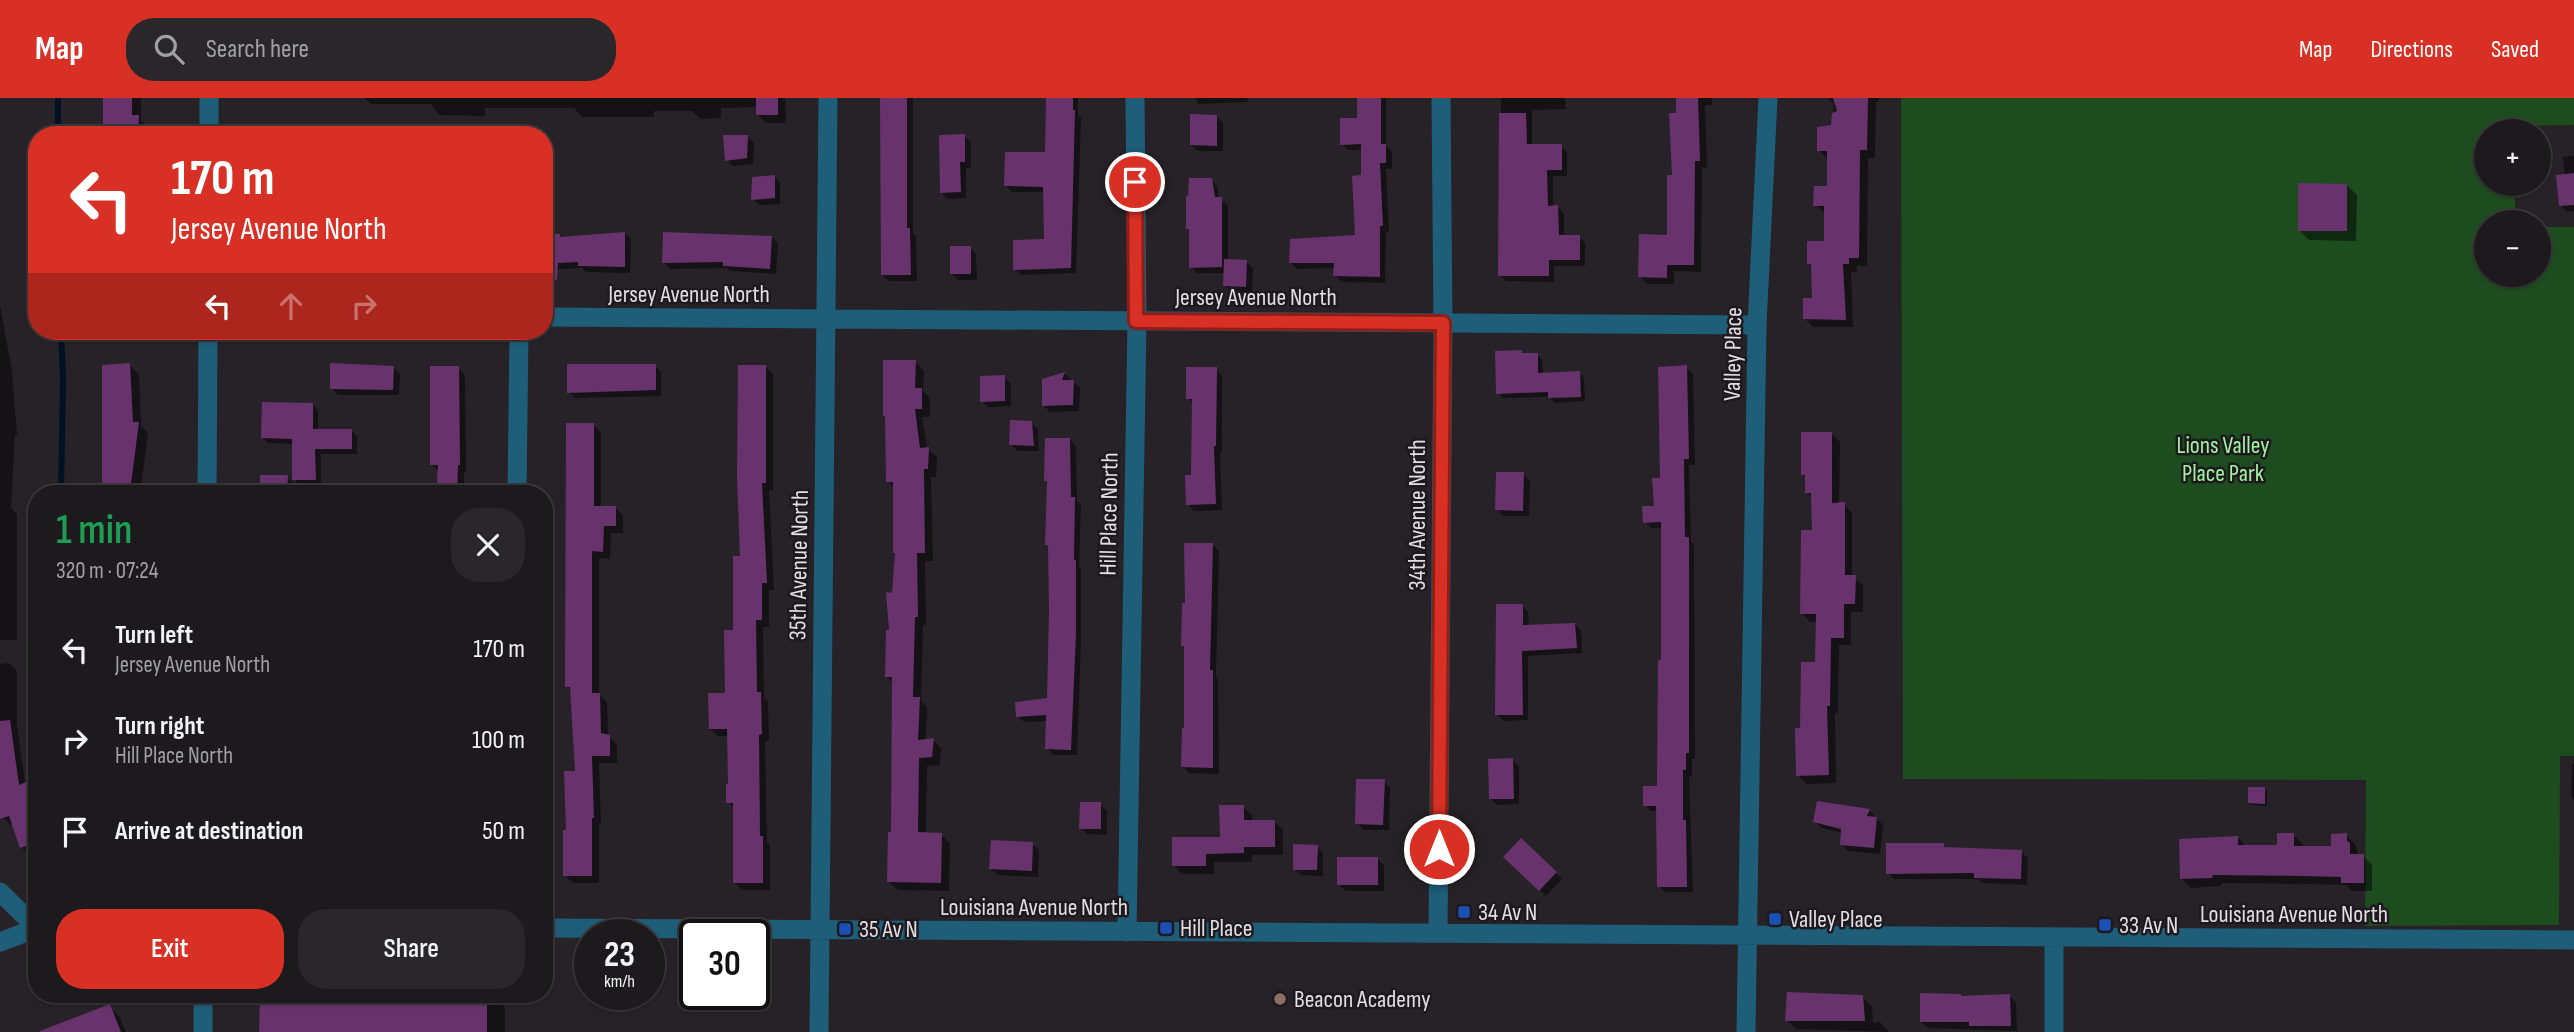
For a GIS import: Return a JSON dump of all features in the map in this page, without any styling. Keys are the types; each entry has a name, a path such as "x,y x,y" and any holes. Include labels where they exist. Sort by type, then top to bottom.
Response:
{"street":[{"path":"209,98 209,126"},
{"name":"35th Avenue North","path":"819,1032 828,98"},
{"name":"Hill Place North","path":"1127,932 1136,321 1135,98"},
{"name":"34th Avenue North","path":"1438,933 1443,323 1441,98"},
{"name":"Valley Place","path":"1746,1032 1757,325 1769,98"},
{"name":"Jersey Avenue North","path":"553,317 1757,325"},
{"path":"207,485 208,340"},
{"path":"517,485 519,340"},
{"path":"0,892 28,919"},
{"name":"Louisiana Avenue North","path":"553,928 2574,940"},
{"path":"0,942 28,931"},
{"path":"2054,938 2054,1032"},
{"path":"203,1003 203,1032"}],"green space":[{"name":"Lions Valley Place Park","path":"1901,98 2574,98 2574,125 2551,125 2551,119 2474,119 2474,196 2515,196 2515,210 2474,210 2474,287 2551,287 2551,227 2574,227 2574,756 2560,756 2559,925 2365,926 2366,780 1903,779"}],"building":[{"path":"103,98 132,98 132,115 139,115 138,126 103,126"},
{"path":"756,98 778,98 778,115 756,115"},
{"path":"880,98 907,98 907,228 910,228 911,275 881,275"},
{"path":"1046,98 1073,98 1075,110 1071,268 1013,270 1013,240 1044,239 1043,187 1004,186 1005,152 1045,152"},
{"path":"1357,98 1381,98 1381,144 1386,144 1386,163 1380,163 1383,226 1380,226 1380,277 1333,276 1334,263 1289,263 1290,239 1355,235 1352,176 1361,175 1361,144 1340,145 1340,118 1357,118"},
{"path":"1676,98 1698,98 1700,161 1695,161 1694,265 1667,265 1667,278 1638,277 1639,234 1667,235 1667,175 1672,175 1669,113 1676,113"},
{"path":"1833,98 1868,98 1867,150 1860,150 1859,258 1849,258 1849,264 1843,264 1846,320 1803,319 1803,298 1812,298 1807,241 1824,241 1824,206 1813,206 1814,186 1827,186 1827,151 1817,151 1817,127 1831,125 1832,113 1837,111"},
{"path":"1499,113 1526,113 1527,144 1562,144 1562,170 1547,170 1548,206 1558,205 1559,235 1580,235 1580,260 1549,260 1549,276 1498,276"},
{"path":"1190,114 1217,115 1217,146 1190,145"},
{"path":"965,134 965,162 960,162 961,192 940,193 939,135"},
{"path":"723,135 748,135 747,158 725,161"},
{"path":"2574,173 2574,205 2559,206 2556,175"},
{"path":"775,175 775,198 751,200 752,177"},
{"path":"1189,178 1212,178 1215,197 1222,197 1222,267 1189,268 1186,196"},
{"path":"2298,183 2347,184 2347,231 2298,231"},
{"path":"625,232 625,267 578,266 578,262 558,263 557,280 553,280 553,234 560,234 560,237"},
{"path":"663,232 772,236 770,269 723,266 723,262 662,263"},
{"path":"950,246 971,246 971,274 950,274"},
{"path":"1224,259 1247,260 1246,287 1223,286"},
{"path":"1522,350 1522,353 1538,353 1538,373 1580,371 1581,397 1548,398 1548,392 1496,394 1495,351"},
{"path":"883,360 916,360 915,388 922,388 922,409 915,409 920,448 929,447 928,469 924,469 925,553 917,553 918,617 915,617 913,697 920,697 918,740 934,738 932,757 919,758 918,832 942,833 941,883 887,882 888,832 891,832 892,677 885,677 886,630 889,630 886,592 892,593 895,553 893,482 886,482"},
{"path":"130,363 133,422 139,422 131,484 102,484 102,365"},
{"path":"330,363 394,366 393,390 330,389"},
{"path":"567,364 656,364 656,390 567,393"},
{"path":"738,365 766,365 766,483 762,483 767,583 762,583 762,620 756,620 757,692 761,692 760,836 763,836 763,883 733,883 733,803 726,803 727,729 709,729 708,693 725,693 724,630 733,630 733,556 740,556 737,477"},
{"path":"1687,365 1689,459 1684,459 1685,537 1689,537 1689,753 1686,753 1686,770 1683,770 1683,820 1686,820 1687,887 1657,887 1656,806 1643,806 1643,786 1657,786 1661,522 1643,523 1642,506 1654,506 1652,478 1660,478 1658,367"},
{"path":"430,366 459,366 460,465 457,485 437,485 438,465 430,465"},
{"path":"1186,367 1217,367 1214,446 1216,504 1186,505 1185,475 1191,475 1192,399 1186,399"},
{"path":"1065,372 1062,380 1074,380 1073,405 1042,406 1042,379"},
{"path":"1005,375 1005,401 980,402 980,376"},
{"path":"262,402 313,403 313,429 352,429 352,449 315,449 316,480 292,480 292,439 261,438"},
{"path":"1010,420 1032,421 1034,446 1009,445"},
{"path":"566,423 594,423 594,506 616,506 616,526 604,526 603,552 592,551 592,693 600,693 601,733 610,735 610,756 592,756 592,876 563,876 563,830 566,830 564,771 575,771 570,687 565,687"},
{"path":"1801,432 1832,432 1832,503 1845,502 1845,575 1856,575 1855,604 1844,604 1844,638 1831,638 1830,706 1827,706 1829,775 1796,776 1795,728 1800,728 1801,662 1815,662 1816,614 1800,614 1801,530 1812,530 1811,493 1805,493 1805,475 1801,475"},
{"path":"1045,438 1070,438 1071,497 1075,497 1076,634 1071,750 1045,749 1046,715 1016,717 1015,702 1047,698 1049,611 1048,545 1045,545"},
{"path":"1496,472 1524,472 1523,511 1495,510"},
{"path":"260,475 288,475 287,485 260,485"},
{"path":"1184,543 1213,543 1210,670 1213,670 1213,768 1181,767 1184,728 1184,646 1181,646 1182,603 1185,603"},
{"path":"1496,604 1523,604 1523,625 1575,623 1577,648 1522,651 1523,715 1495,715"},
{"path":"10,720 19,785 26,782 28,789 28,846 20,848 9,816 0,819 0,721"},
{"path":"1513,758 1514,799 1489,799 1488,759"},
{"path":"1356,779 1385,779 1383,825 1355,824"},
{"path":"2248,787 2265,787 2265,804 2248,803"},
{"path":"1817,801 1870,809 1867,816 1877,817 1874,848 1840,845 1841,829 1813,822"},
{"path":"1080,802 1101,802 1101,829 1079,829"},
{"path":"1219,805 1244,805 1244,820 1275,820 1275,847 1244,847 1244,853 1206,854 1206,866 1172,866 1172,837 1220,837"},
{"path":"2277,833 2294,833 2294,846 2331,846 2331,834 2347,833 2350,854 2364,854 2364,883 2341,883 2341,877 2303,876 2213,875 2212,878 2180,879 2179,839 2238,836 2238,845 2277,845"},
{"path":"1521,838 1557,872 1539,891 1503,857"},
{"path":"991,840 1033,842 1032,871 989,869"},
{"path":"1886,843 1944,843 1944,847 2022,850 2021,879 1974,878 1974,873 1886,874"},
{"path":"1293,844 1318,845 1317,870 1293,870"},
{"path":"1337,857 1378,857 1378,885 1337,885"},
{"path":"1787,992 1863,995 1865,1021 1785,1021"},
{"path":"1920,993 1961,996 2010,994 2011,1026 1969,1026 1969,1022 1920,1022"},
{"path":"260,1003 487,1003 487,1032 259,1032"},
{"path":"110,1004 121,1032 40,1032 40,1031"}],"waterway":[{"path":"58,98 58,126"},
{"path":"61,340 61,485"}],"place":[{"name":"34 Av N","path":"1464,912"},
{"name":"Valley Place","path":"1775,919"},
{"name":"33 Av N","path":"2105,925"},
{"name":"Hill Place","path":"1166,928"},
{"name":"35 Av N","path":"845,929"},
{"name":"Beacon Academy","path":"1280,999"}],"route":[{"path":"1135,182 1136,321 1443,323 1439,849"}]}
